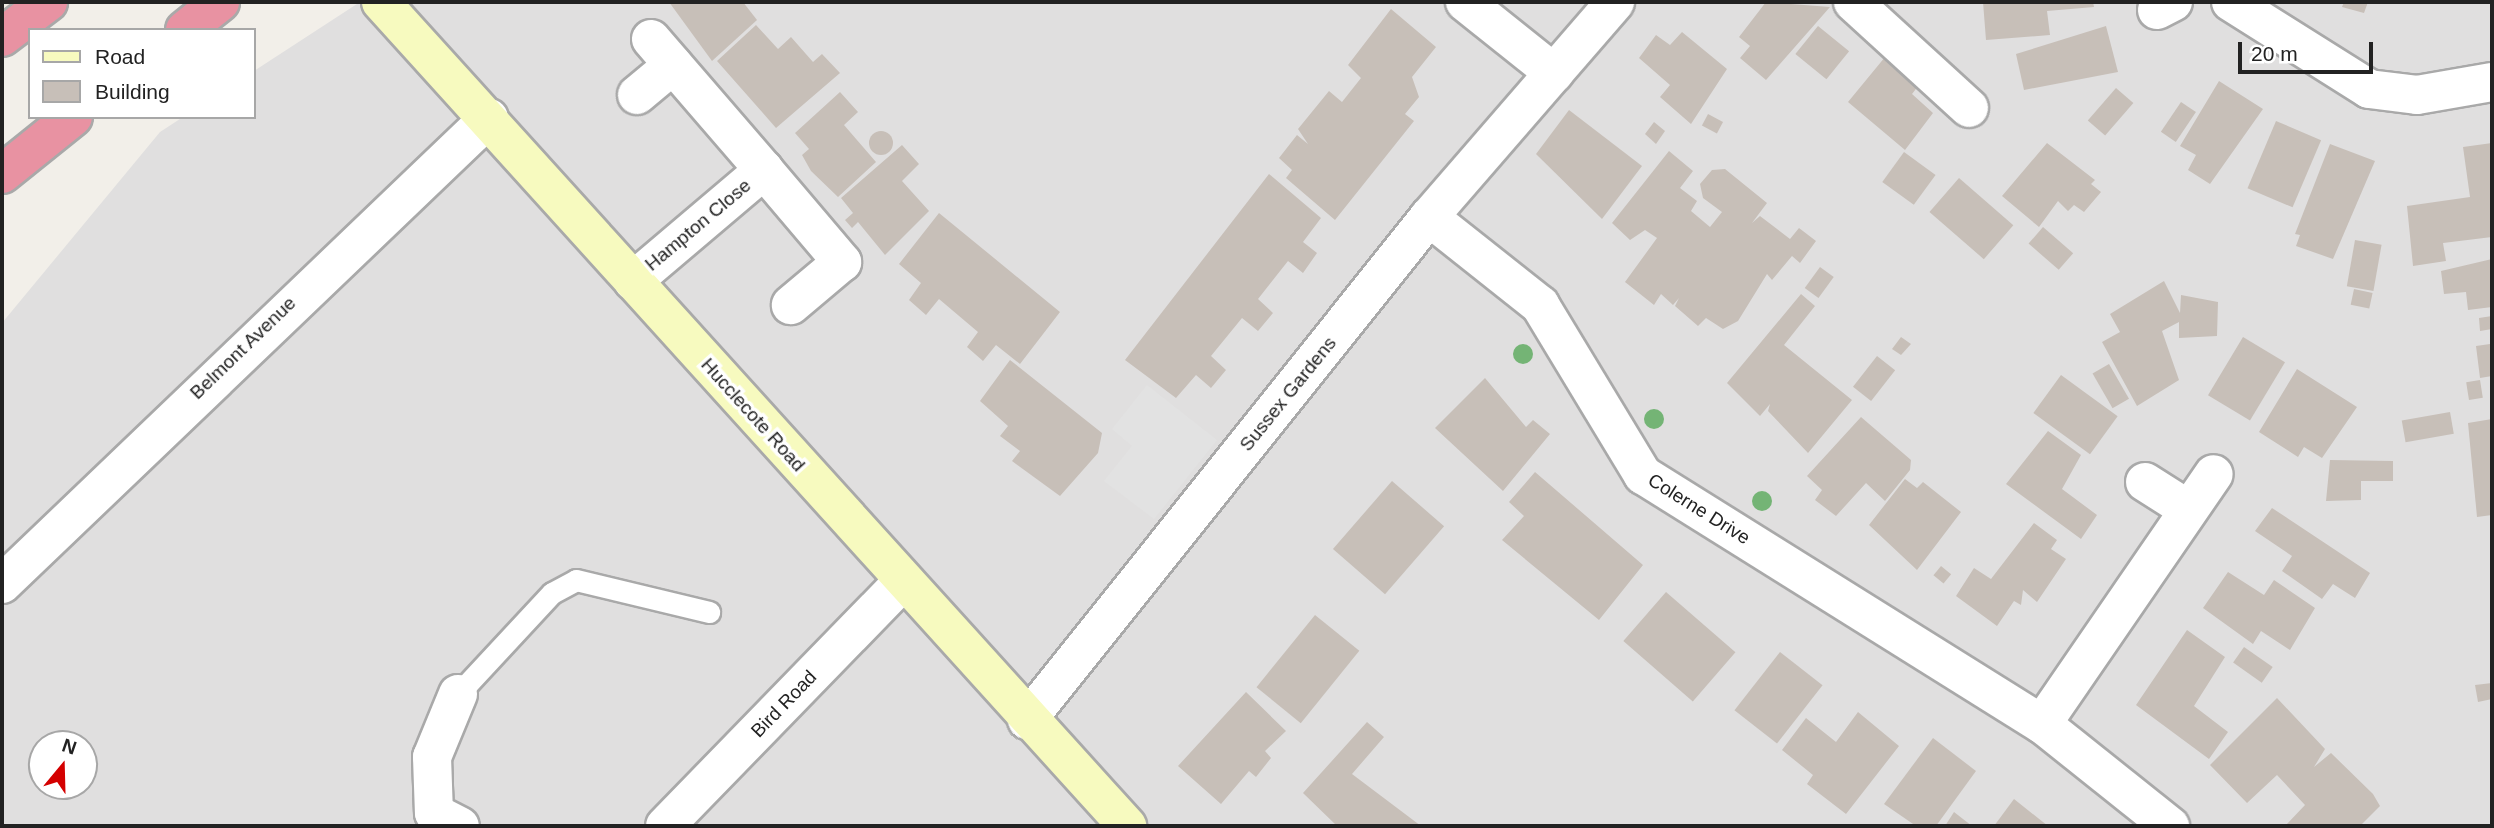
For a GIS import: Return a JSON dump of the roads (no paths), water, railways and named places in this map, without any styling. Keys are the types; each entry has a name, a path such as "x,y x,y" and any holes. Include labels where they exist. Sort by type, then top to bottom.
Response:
{"highway":[{"path":"2,37 48,2"},
{"path":"188,28 220,2"},
{"path":"2,174 71,119"}],"street":[{"name":"Hucclecote Road","path":"382,2 1027,720 1127,826"},
{"path":"1465,2 1555,73"},
{"name":"Sussex Gardens","path":"1027,720 1429,217 1615,2"},
{"path":"1853,2 1969,108"},
{"path":"2231,2 2369,89 2417,95 2492,82"},
{"name":"Hampton Close","path":"638,95 662,52 842,262 792,305"},
{"name":"Belmont Avenue","path":"2,584 489,118"},
{"name":"Hampton Close","path":"633,281 764,170"},
{"name":"Colerne Drive","path":"1429,217 1540,305 1643,475 2042,724 2170,826"},
{"path":"2042,724 2186,508 2214,474"},
{"path":"2145,482 2186,508"},
{"name":"Bird Road","path":"665,826 903,581"},
{"path":"438,822 432,757 458,694"}],"lane":[{"path":"458,694 552,593 576,580 709,612"}]}
